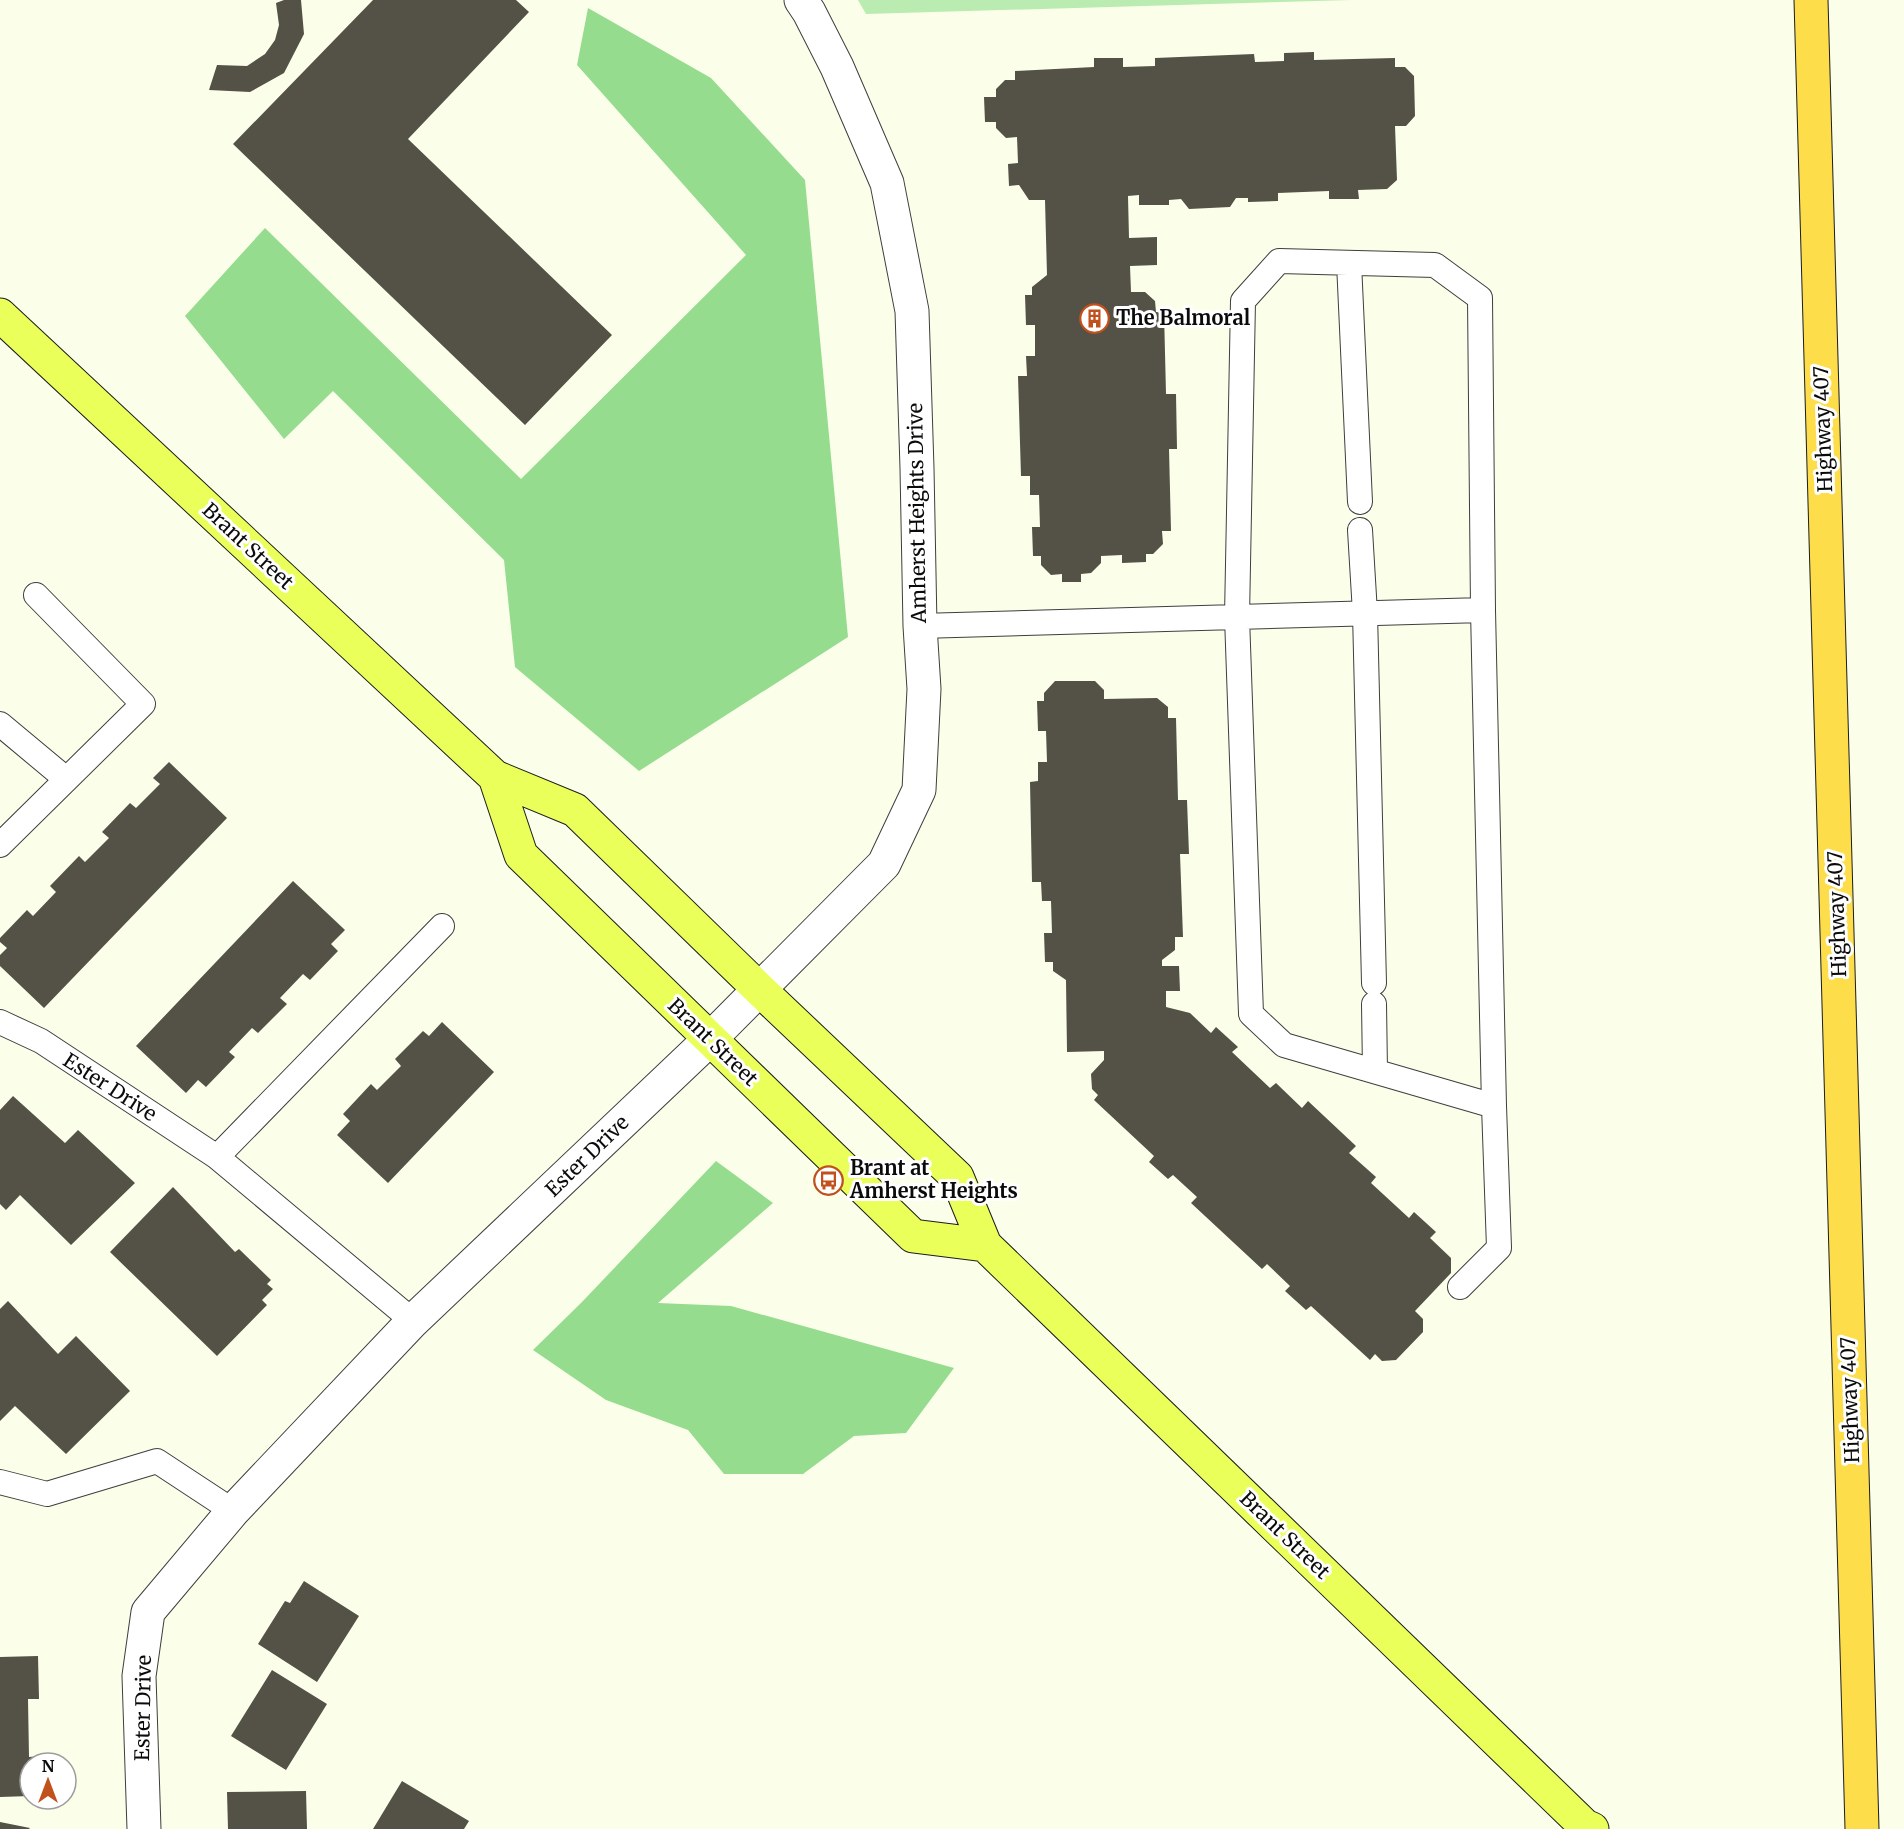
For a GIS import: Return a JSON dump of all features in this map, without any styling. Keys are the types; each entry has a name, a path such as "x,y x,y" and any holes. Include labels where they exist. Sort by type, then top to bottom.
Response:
{"highway":[{"name":"Highway 407","path":"1811,0 1862,1829"}],"main road":[{"name":"Brant Street","path":"0,315 495,777 575,810 957,1177 985,1245 1588,1828"},
{"name":"Brant Street","path":"495,777 521,855 913,1236 985,1245"}],"street":[{"name":"Amherst Heights Drive","path":"759,989 884,864 919,790 924,689 920,626 912,311 887,183 837,67 801,0"},
{"name":"Ester Drive","path":"144,1829 139,1676 148,1612 233,1511 413,1321 710,1039 759,989"}],"lane":[{"path":"1460,1287 1499,1248 1483,610 1480,298 1435,265 1279,261 1243,301 1237,617 1251,1014 1284,1045 1494,1106"},
{"path":"1349,263 1360,502"},
{"path":"1360,530 1365,613 1375,1071"},
{"path":"0,845 143,704 36,595"},
{"path":"920,626 1483,610"},
{"path":"0,724 66,779"},
{"path":"217,1157 442,926"},
{"name":"Ester Drive","path":"0,1022 40,1041 217,1157 413,1321"},
{"path":"0,1482 47,1494 157,1461 233,1511"}],"green space":[{"path":"858,0 1352,0 866,14"},
{"path":"588,8 711,78 805,180 848,637 639,771 515,667 504,560 333,391 284,439 185,316 265,228 521,479 746,255 577,65"},
{"path":"716,1161 773,1203 658,1303 731,1306 954,1368 906,1433 854,1436 803,1474 724,1474 688,1430 606,1400 533,1350 582,1302"}],"building":[{"path":"284,0 301,0 304,34 284,73 250,92 209,90 217,65 247,66 265,54 275,40 279,25 276,3"},
{"path":"373,0 516,0 529,12 408,139 612,335 525,425 233,144"},
{"name":"The Balmoral","path":"1314,52 1314,60 1395,58 1395,67 1405,67 1414,76 1415,116 1406,126 1395,126 1397,180 1387,189 1358,190 1359,199 1329,199 1329,191 1278,193 1278,201 1248,202 1248,198 1236,198 1230,207 1189,209 1181,199 1169,200 1169,205 1139,205 1139,195 1128,196 1129,238 1157,237 1157,265 1130,266 1131,292 1145,292 1155,301 1156,312 1164,312 1166,394 1176,394 1177,449 1169,449 1171,531 1162,531 1163,544 1153,554 1146,554 1146,562 1122,563 1122,555 1101,556 1101,563 1091,573 1081,574 1081,582 1062,582 1062,574 1051,575 1041,565 1041,556 1033,556 1032,527 1040,527 1039,495 1030,495 1030,476 1021,476 1018,376 1027,376 1026,356 1035,356 1035,325 1026,325 1025,295 1032,295 1032,287 1047,275 1045,200 1029,200 1019,185 1009,186 1008,164 1018,163 1017,137 1006,138 996,128 996,122 985,122 984,97 996,97 996,89 1005,80 1015,80 1015,71 1094,67 1094,58 1123,58 1123,67 1155,66 1155,58 1254,54 1255,62 1284,61 1284,53"},
{"path":"1055,681 1095,681 1104,690 1104,699 1157,698 1168,707 1168,718 1176,718 1178,800 1187,800 1189,854 1180,854 1183,937 1175,937 1175,950 1162,960 1162,966 1179,966 1180,991 1166,991 1166,1007 1190,1013 1211,1033 1216,1027 1238,1047 1232,1052 1270,1088 1276,1083 1302,1108 1308,1101 1356,1146 1349,1153 1376,1177 1371,1183 1409,1218 1414,1212 1436,1232 1430,1238 1451,1258 1451,1273 1415,1311 1423,1319 1423,1332 1396,1360 1382,1361 1375,1354 1370,1360 1311,1306 1306,1310 1285,1291 1290,1286 1267,1264 1262,1269 1191,1203 1197,1197 1173,1175 1168,1179 1149,1162 1154,1156 1094,1100 1098,1095 1092,1089 1091,1074 1104,1060 1104,1051 1067,1052 1066,980 1053,971 1053,962 1045,962 1044,933 1052,933 1051,901 1042,901 1041,882 1032,882 1030,782 1038,781 1038,762 1047,762 1046,731 1038,731 1037,701 1044,701 1044,693"},
{"path":"169,762 227,818 44,1008 0,966 0,955 7,948 0,942 0,938 27,910 33,916 56,892 50,886 79,856 85,862 109,838 102,832 130,803 136,808 160,784 153,778"},
{"path":"293,881 345,930 331,944 338,951 310,980 303,974 280,998 287,1004 258,1033 252,1028 229,1052 235,1057 206,1087 198,1080 186,1093 136,1046"},
{"path":"442,1022 494,1072 388,1183 337,1135 350,1121 343,1114 371,1084 377,1090 401,1066 395,1059 423,1031 429,1036"},
{"path":"13,1096 65,1143 78,1130 135,1183 71,1245 20,1195 6,1210 0,1204 0,1110"},
{"path":"173,1187 235,1252 239,1249 271,1280 267,1284 273,1289 262,1300 267,1305 217,1356 110,1252"},
{"path":"8,1301 58,1354 76,1336 130,1391 66,1454 15,1406 0,1421 0,1309"},
{"path":"304,1581 359,1616 317,1682 258,1644 285,1601 290,1603"},
{"path":"38,1656 39,1699 28,1699 29,1751 18,1751 18,1796 0,1797 0,1657"},
{"path":"272,1670 327,1704 286,1770 231,1736"},
{"path":"402,1781 469,1821 464,1829 373,1829"},
{"path":"306,1791 307,1829 228,1829 227,1792"},
{"path":"0,1822 30,1828 0,1829"}],"place":[{"name":"The Balmoral","path":"1095,318"},
{"name":"Brant at Amherst Heights","path":"829,1180"}]}
